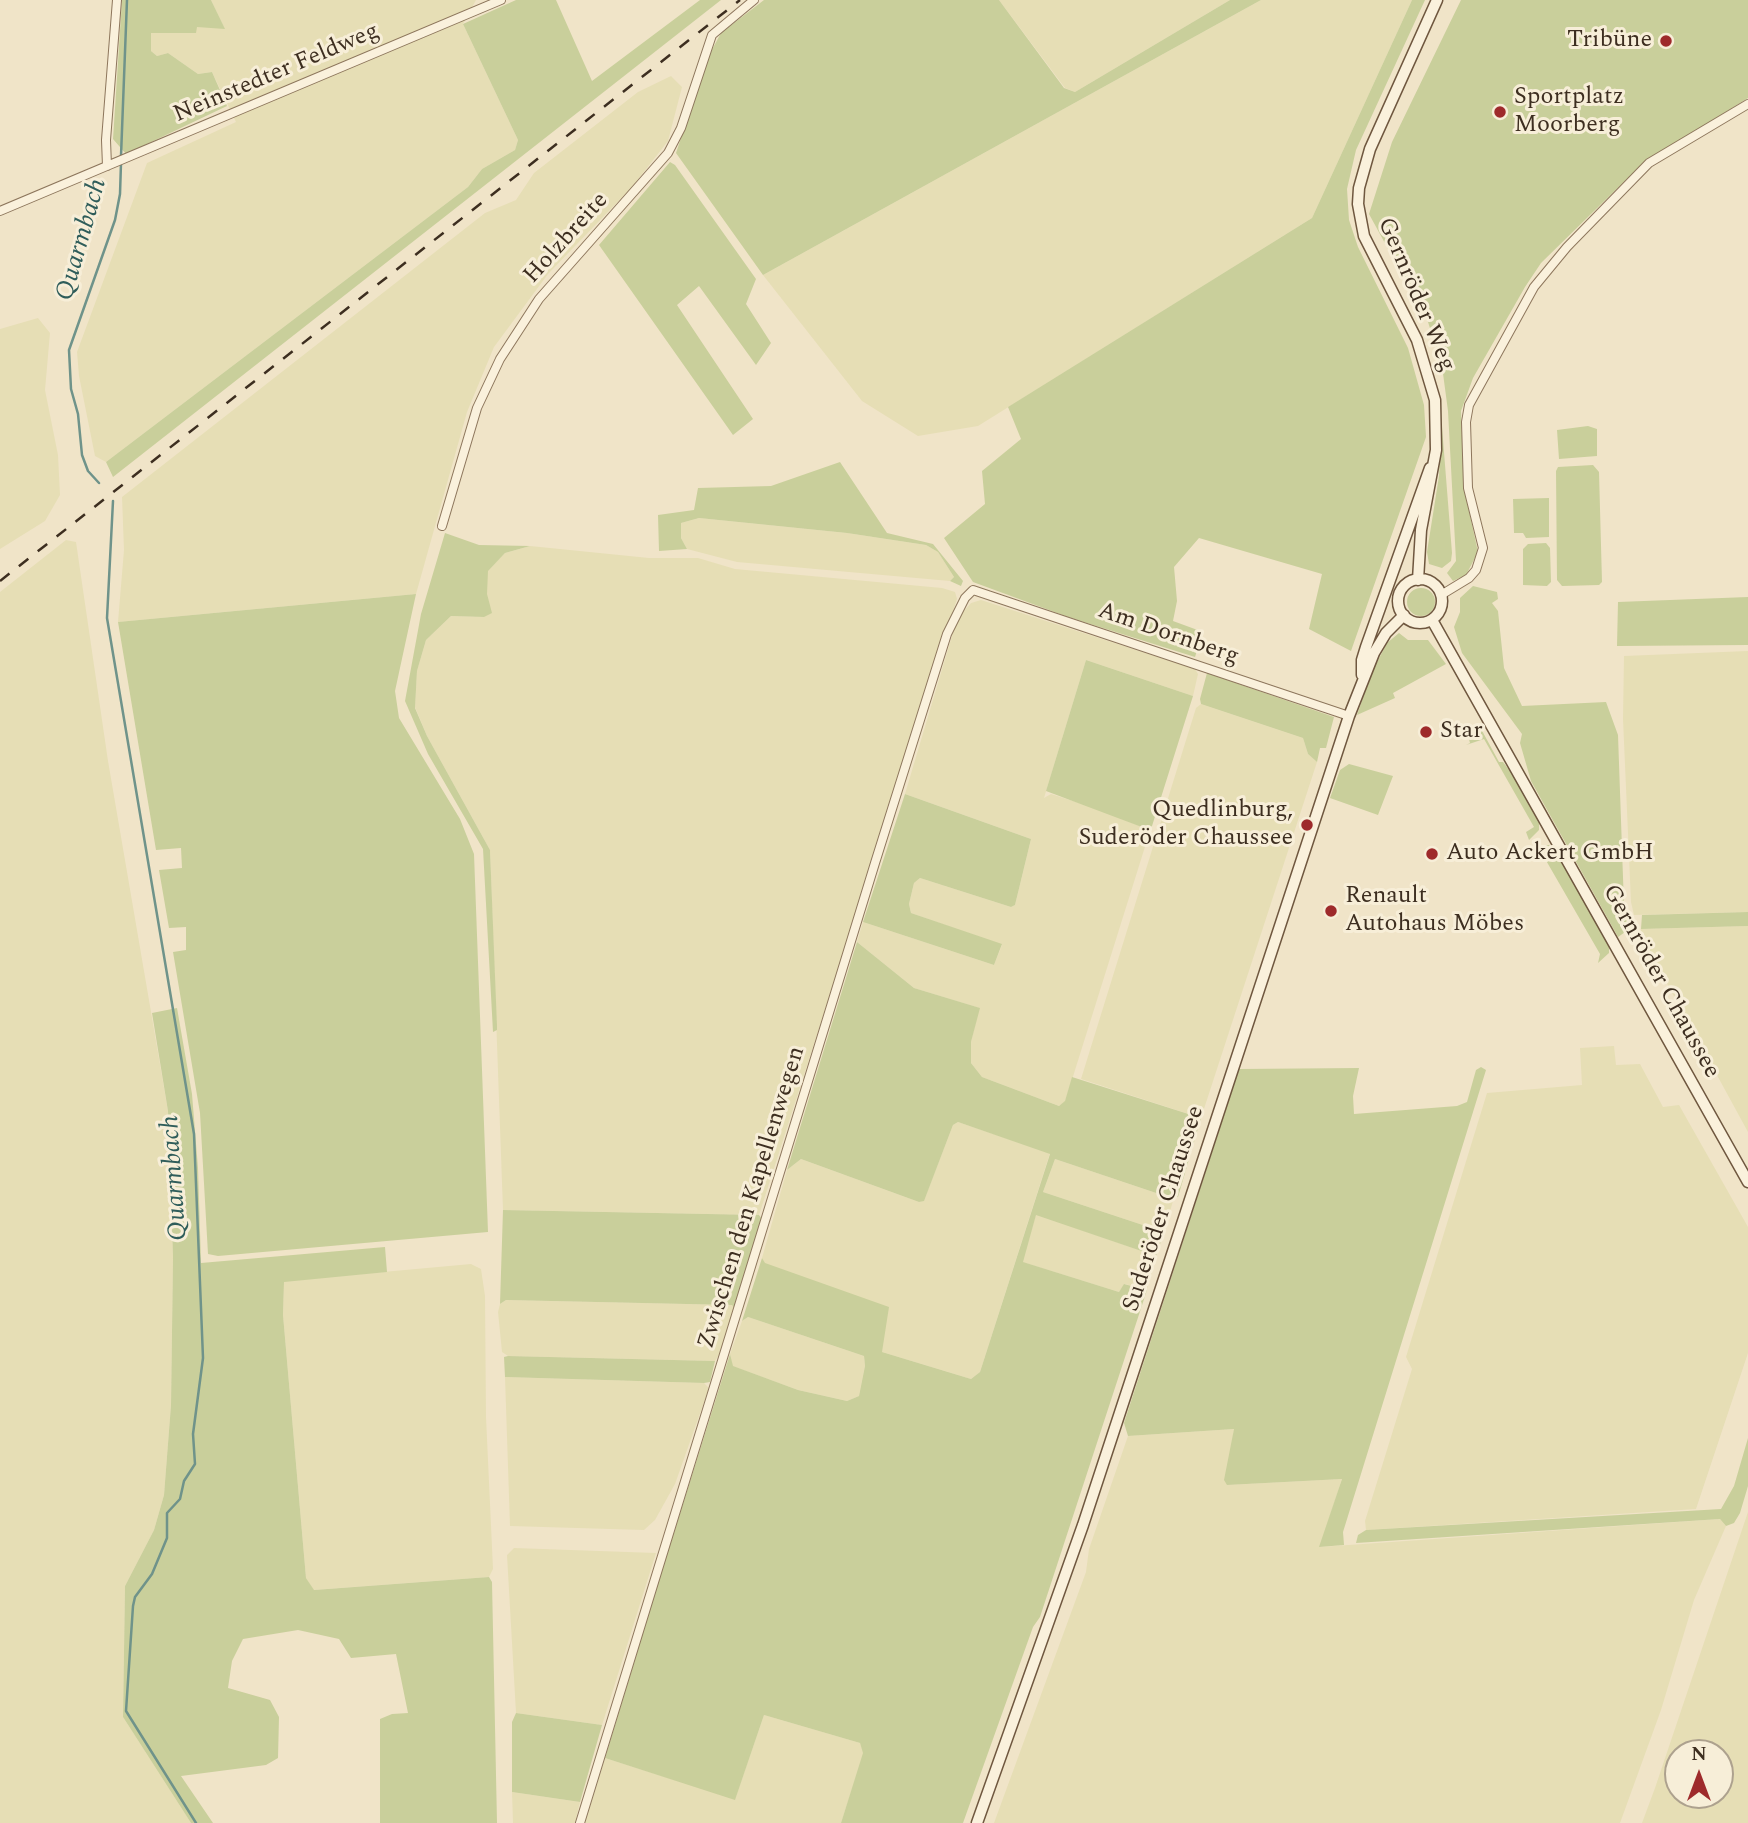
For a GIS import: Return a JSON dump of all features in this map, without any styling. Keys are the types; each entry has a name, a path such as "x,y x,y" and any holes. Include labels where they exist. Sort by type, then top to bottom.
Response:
{"street":[{"path":"111,164 106,140 117,0"},
{"name":"Neinstedter Feldweg","path":"0,211 501,0"},
{"name":"Holzbreite","path":"442,526 477,408 500,359 539,299 668,153 681,128 712,35 754,0"},
{"name":"Gernröder Weg","path":"1418,580 1422,530 1435,460 1436,414 1429,371 1417,340 1369,251 1358,204 1359,188 1370,149 1437,0"},
{"path":"1441,595 1461,586 1476,570 1483,548 1468,488 1466,422 1469,405 1534,287 1567,247 1649,163 1748,104"},
{"path":"1363,679 1362,660 1425,477 1435,460"},
{"path":"1418,580 1434,584 1441,595 1441,610 1432,620 1416,623 1404,615 1399,602 1401,592 1408,583 1418,580"},
{"name":"Am Dornberg","path":"973,590 1349,716"},
{"name":"Zwischen den Kapellenwegen","path":"580,1823 947,634 954,614 973,590"},
{"name":"Suderöder Chaussee","path":"977,1823 1083,1525 1349,716 1363,679 1386,633 1404,615"},
{"name":"Gernröder Chaussee","path":"1432,620 1748,1182"}],"shaded area":[{"path":"211,0 476,0 463,24 518,140 515,150 482,169 468,187 106,462 95,456 79,376 77,352 147,163 236,122 212,72 198,74 168,53 157,56 151,51 151,33 195,33 196,26 224,28"},
{"path":"999,0 1230,0 1075,92 1065,88"},
{"path":"1261,0 1412,0 1312,218 978,426 918,436 862,401 763,275"},
{"path":"671,76 682,87 668,141 632,187 548,274 494,347 467,412 416,594 118,622 124,550 122,497 485,213 516,200 534,173 638,92"},
{"path":"38,318 50,333 45,390 58,455 60,495 45,521 0,549 0,329"},
{"path":"699,518 847,533 926,545 938,552 954,577 950,581 737,562 687,549 681,538 681,523"},
{"path":"66,540 76,542 108,761 168,1111 173,1257 171,1405 164,1495 154,1530 125,1586 123,1717 191,1823 0,1823 0,592"},
{"path":"530,546 649,558 698,558 735,569 942,588 955,592 957,599 759,1215 503,1210 490,850 427,736 415,707 417,671 426,640 451,616 484,617 487,571 505,553"},
{"path":"981,600 1195,669 1198,674 1193,696 1086,660 1044,798 1051,794 1092,807 1147,829 1149,834 1065,1102 1059,1106 982,1077 971,1063 971,1042 979,1008 914,988 857,942 863,922 994,965 1002,945 911,913 909,904 914,883 920,878 1011,907 1015,905 1031,839 905,794 954,629 971,603"},
{"path":"1748,651 1748,912 1634,915 1631,902 1623,719 1624,656"},
{"path":"1201,704 1303,738 1308,754 1317,762 1201,1118 1081,1079 1196,708"},
{"path":"1748,926 1748,1132 1640,934 1641,929"},
{"path":"1614,1046 1616,1065 1640,1064 1663,1107 1679,1105 1748,1227 1748,1353 1696,1509 1366,1530 1365,1521 1412,1369 1406,1357 1487,1093 1582,1085 1580,1048"},
{"path":"958,1122 1050,1153 980,1372 971,1379 882,1352 764,1263 762,1258 787,1170 801,1159 919,1202 924,1200 953,1125"},
{"path":"1055,1159 1171,1198 1173,1201 1164,1232 1043,1192"},
{"path":"1036,1214 1156,1256 1147,1290 1125,1284 1119,1292 1022,1262"},
{"path":"471,1264 481,1269 485,1296 486,1417 493,1569 489,1577 313,1590 306,1578 283,1315 284,1281"},
{"path":"506,1300 732,1305 735,1309 726,1344 715,1361 508,1356 502,1352 498,1312 500,1304"},
{"path":"748,1317 864,1356 865,1366 859,1396 847,1401 798,1390 732,1366 730,1354 742,1321"},
{"path":"505,1377 704,1383 709,1388 675,1484 655,1520 644,1530 510,1526"},
{"path":"1234,1429 1227,1485 1342,1479 1320,1547 1720,1519 1726,1526 1694,1600 1661,1710 1620,1823 994,1823 1086,1572 1089,1549 1128,1436"},
{"path":"1748,1512 1748,1823 1642,1823 1664,1761 1664,1809 1734,1809 1734,1739 1672,1739"},
{"path":"514,1548 656,1553 602,1725 516,1713 507,1555"},
{"path":"764,1715 860,1743 864,1753 841,1823 585,1823 605,1758 735,1799"},
{"path":"512,1792 580,1802 575,1823 513,1823"}],"green space":[{"path":"122,0 211,0 225,29 197,27 196,33 151,33 151,51 157,56 168,53 198,74 212,72 227,106 126,154 113,139"},
{"path":"516,0 556,0 592,81 700,0 721,0 113,477 106,462 468,187 482,169 515,150 518,140 463,24"},
{"path":"764,0 999,0 1064,88 1075,92 1230,0 1261,0 763,275 676,153 708,57 721,33"},
{"path":"1412,0 1425,0 1356,150 1347,189 1349,220 1358,247 1408,348 1424,405 1426,437 1351,651 1309,629 1322,574 1199,538 1174,567 1177,601 1173,621 1203,632 1195,657 1068,617 973,582 944,538 985,504 982,471 1021,439 1008,407 1312,218"},
{"path":"1461,0 1748,0 1748,98 1640,166 1541,263 1525,287 1473,378 1461,411 1464,488 1478,552 1466,575 1453,581 1447,573 1456,561 1448,411 1442,366 1428,322 1369,214 1392,142"},
{"path":"670,162 675,165 756,279 746,304 771,343 756,365 699,286 677,305 753,419 733,435 599,245"},
{"path":"1588,426 1597,429 1597,456 1559,459 1557,430"},
{"path":"1442,427 1452,553 1451,561 1442,568 1429,564 1427,552 1439,476"},
{"path":"840,462 887,533 933,544 963,581 961,586 950,581 954,577 938,552 926,545 847,533 699,518 681,523 681,538 687,549 659,551 658,515 694,510 698,488 771,486"},
{"path":"1593,465 1599,472 1602,582 1599,585 1562,586 1557,580 1556,471 1558,467"},
{"path":"1549,498 1549,537 1526,538 1523,533 1514,533 1513,499"},
{"path":"445,533 479,545 530,546 505,553 488,571 487,594 492,613 484,617 451,616 426,640 417,671 415,708 427,736 490,850 497,1026 497,1030 493,1032 483,849 428,754 405,701 421,614"},
{"path":"1546,543 1550,548 1551,582 1547,586 1523,585 1523,549 1528,544"},
{"path":"1473,586 1497,592 1498,599 1492,603 1498,611 1504,668 1522,706 1606,702 1618,735 1624,906 1628,930 1618,937 1531,781 1520,743 1522,734 1462,653 1454,627 1460,612 1460,598"},
{"path":"1421,588 1431,592 1435,602 1431,612 1421,616 1411,612 1407,602 1411,592"},
{"path":"416,594 395,691 399,718 460,819 474,854 488,1232 218,1256 208,1254 200,1113 173,952 186,950 186,927 169,928 159,870 182,868 181,848 156,850 118,622"},
{"path":"1748,597 1748,645 1617,646 1618,602"},
{"path":"1399,633 1408,640 1428,640 1446,664 1393,693 1395,698 1357,715 1372,672 1387,643"},
{"path":"1086,660 1193,696 1152,826 1147,829 1046,791"},
{"path":"1207,673 1334,717 1326,748 1320,748 1317,762 1308,754 1303,738 1201,704"},
{"path":"1473,725 1480,727 1499,762 1503,762 1519,783 1539,821 1539,830 1529,840 1526,832 1534,827 1484,739 1466,745 1470,743 1467,732"},
{"path":"1349,764 1393,776 1378,815 1330,798 1340,770"},
{"path":"905,794 1031,839 1015,905 1011,907 920,878 914,883 909,904 911,913 1002,944 994,965 863,922"},
{"path":"1545,845 1555,850 1609,947 1609,953 1598,963 1600,954 1544,857"},
{"path":"1748,912 1748,926 1641,929 1642,915"},
{"path":"857,942 914,988 980,1008 971,1042 971,1063 982,1077 1059,1106 1065,1101 1072,1077 1201,1118 1178,1197 1171,1198 1055,1159 1043,1192 1164,1232 1156,1256 1036,1215 1023,1262 1119,1292 1124,1284 1147,1290 1040,1617 1033,1627 963,1823 841,1823 863,1753 860,1743 764,1715 735,1800 605,1758 637,1653 633,1651 672,1539 730,1354 733,1366 798,1390 847,1401 859,1396 865,1366 864,1356 748,1317 742,1321 762,1258 765,1263 889,1307 882,1352 971,1379 980,1372 1050,1154 958,1122 953,1125 924,1201 919,1202 801,1159 787,1170"},
{"path":"177,1008 192,1094 201,1263 385,1247 387,1272 284,1282 283,1315 306,1578 314,1590 489,1577 492,1582 497,1823 380,1823 380,1719 392,1714 408,1713 396,1654 351,1658 339,1639 298,1630 243,1639 232,1661 228,1688 270,1700 279,1717 278,1758 266,1765 181,1776 213,1823 191,1823 123,1717 125,1586 154,1530 164,1495 171,1405 173,1257 168,1111 152,1013"},
{"path":"1481,1067 1486,1070 1343,1532 1344,1545 1319,1547 1342,1479 1227,1485 1224,1480 1234,1429 1128,1436 1124,1423 1239,1069 1359,1068 1353,1096 1354,1114 1457,1106 1467,1102 1476,1070"},
{"path":"503,1210 759,1215 762,1219 735,1309 732,1305 506,1300 500,1304"},
{"path":"504,1357 715,1361 710,1382 704,1383 505,1377"},
{"path":"1748,1438 1748,1486 1740,1513 1734,1523 1726,1526 1720,1519 1356,1543 1358,1535 1366,1530 1721,1509 1734,1486"},
{"path":"516,1713 602,1725 580,1802 512,1792 512,1722"}],"waterway":[{"name":"Quarmbach","path":"121,156 127,0"},
{"name":"Quarmbach","path":"99,483 88,471 82,455 78,414 71,389 69,350 115,220 120,194 121,163"},
{"name":"Quarmbach","path":"113,501 107,618 194,1134 203,1358 193,1434 195,1464 184,1481 180,1499 167,1513 167,1538 152,1574 135,1597 133,1606 126,1711 196,1823"}],"railway":[{"path":"0,581 740,0"}],"place":[{"name":"Tribüne","path":"1666,41"},
{"name":"Sportplatz Moorberg","path":"1500,112"},
{"name":"Star","path":"1426,732"},
{"name":"Quedlinburg, Suderöder Chaussee","path":"1307,825"},
{"name":"Auto Ackert GmbH","path":"1432,854"},
{"name":"Renault Autohaus Möbes","path":"1331,911"}]}
